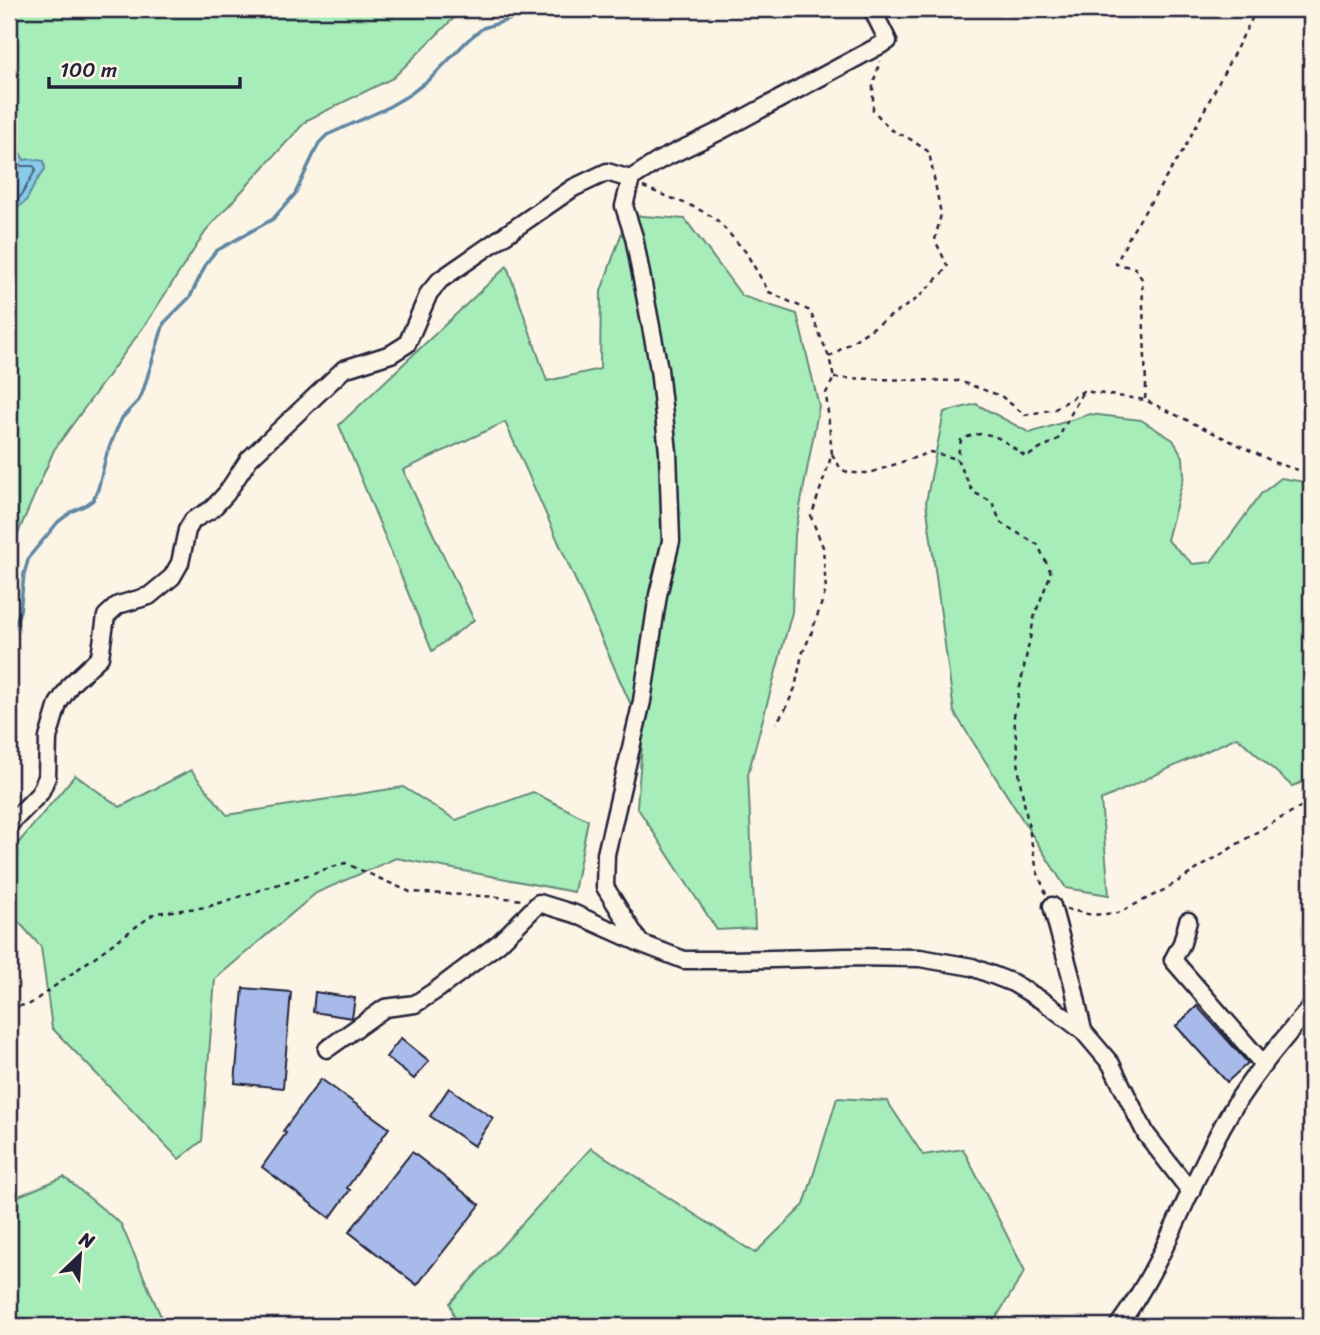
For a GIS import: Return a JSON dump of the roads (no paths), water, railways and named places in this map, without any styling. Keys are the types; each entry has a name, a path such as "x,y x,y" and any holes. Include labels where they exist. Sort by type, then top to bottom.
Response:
{"street":[{"path":"640,943 605,887 607,854 642,701 658,595 671,541 667,452 659,369 634,237 624,206 630,180 660,160 888,41 872,9"},
{"path":"9,825 40,793 47,777 48,738 58,704 71,684 100,657 106,616 118,605 149,596 173,577 180,563 187,530 193,520 212,509 226,494 249,458 344,369 391,354 407,344 429,293 440,280 573,188 607,172 630,180"},
{"path":"327,1049 385,1008 415,1004 438,989 499,943 539,903 575,914 684,960 920,958 972,967 1013,983 1046,1003 1083,1031 1111,1064 1146,1134 1191,1192"},
{"path":"1052,906 1083,1031"},
{"path":"1188,921 1182,943 1173,960 1264,1065"},
{"path":"1118,1326 1150,1278 1223,1126 1264,1065 1311,1007"}],"water":[{"path":"19,151 24,160 44,161 45,169 26,201 9,215 9,152"}],"waterway":[{"path":"9,639 20,611 24,574 29,557 58,522 93,500 116,431 122,418 139,400 143,391 164,323 190,297 207,262 216,251 273,219 295,194 319,143 327,135 409,95 431,78 483,28 543,9"}]}
